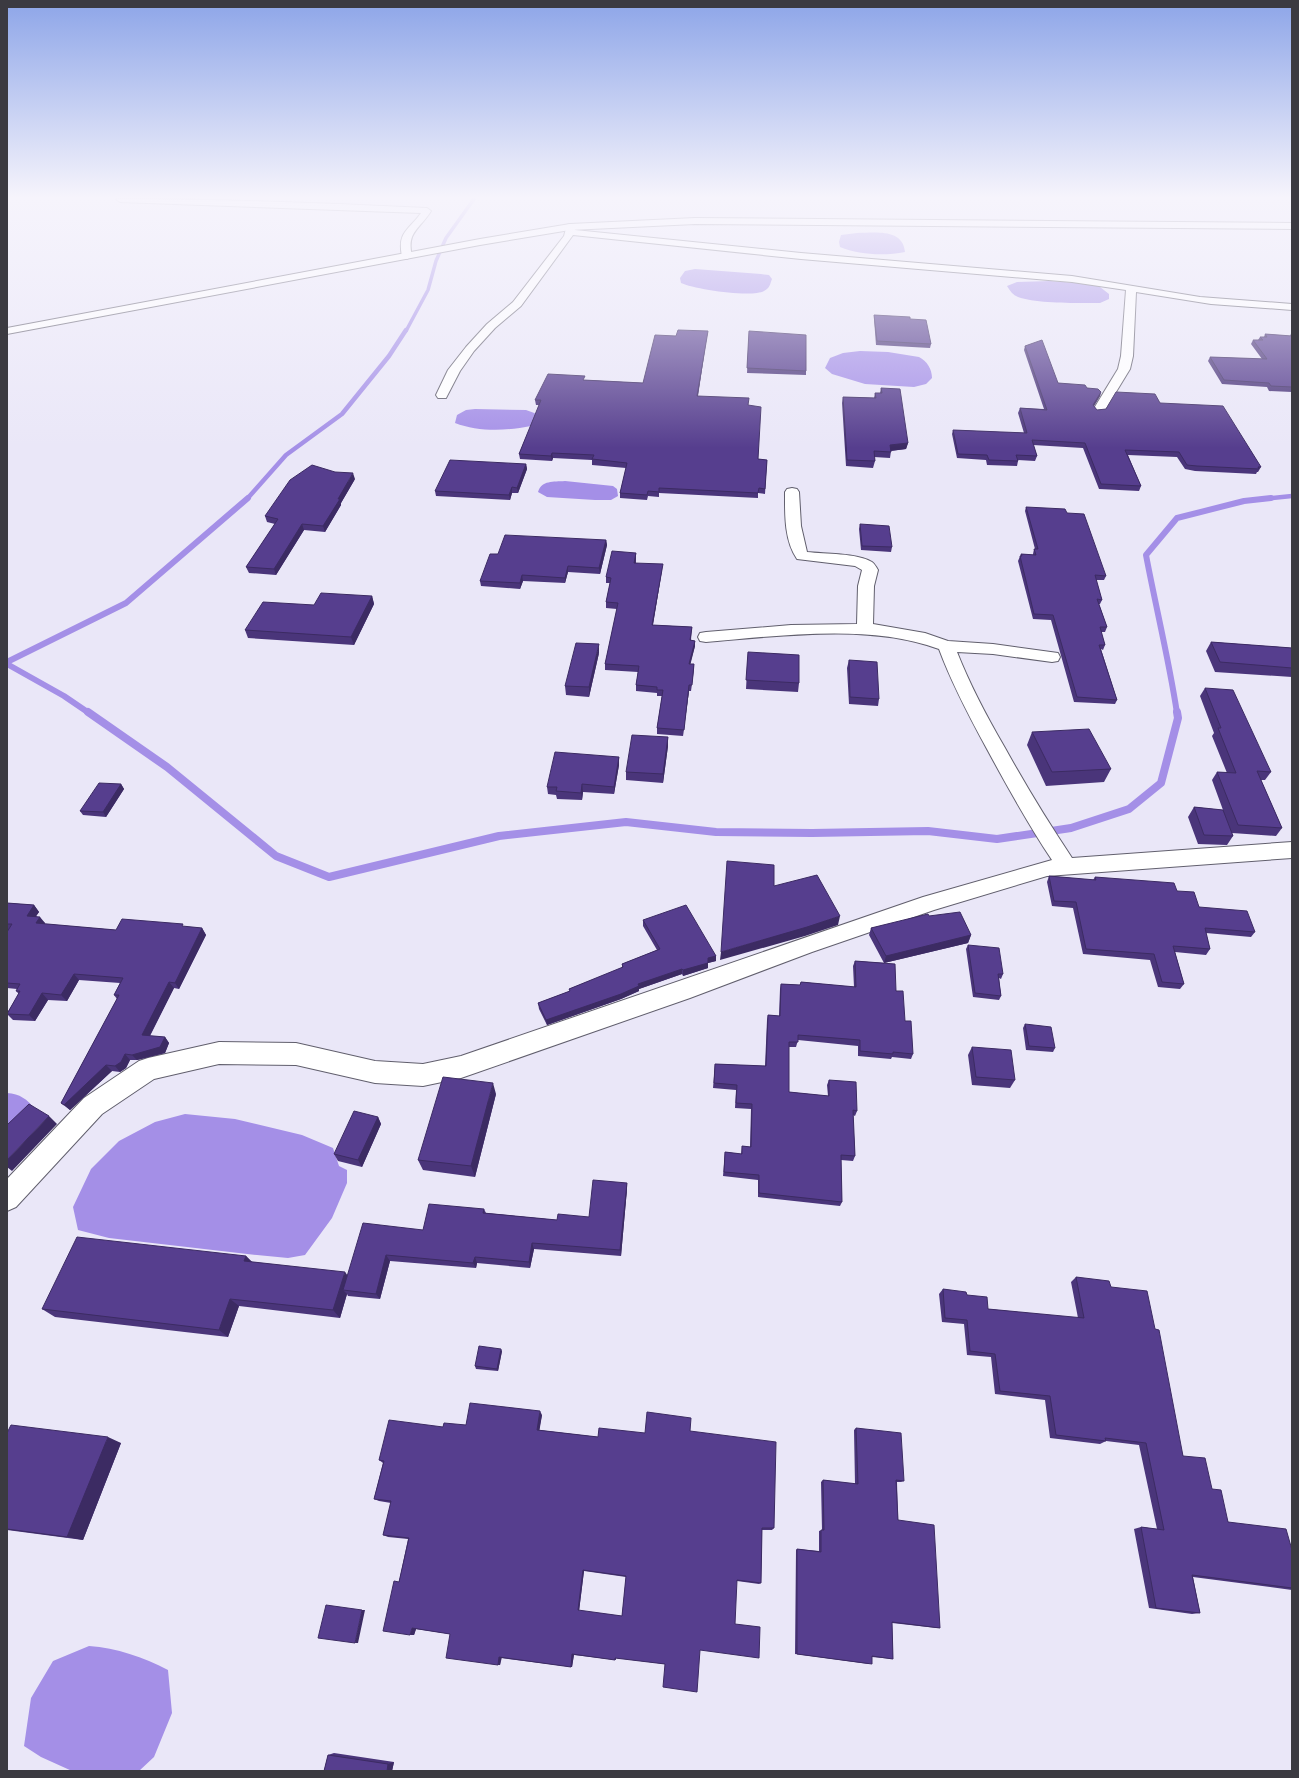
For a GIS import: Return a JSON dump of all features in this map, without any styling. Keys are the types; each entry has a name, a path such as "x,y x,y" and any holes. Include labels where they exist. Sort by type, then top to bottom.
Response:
{"main road":[{"path":"7,331 268,282"}],"street":[{"path":"442,395 454,370 470,349 491,326 517,304 533,282"},
{"path":"1091,282 1202,300 1292,307"},
{"path":"1099,410 1124,368 1127,356 1131,288"},
{"path":"792,492 794,541 798,553 802,556 857,562 868,566 870,570 866,586 865,629"},
{"path":"706,637 791,630 865,629 925,638 946,646 993,649 1052,657"},
{"path":"946,646 960,682 1018,789 1061,859"},
{"path":"8,1196 93,1106 148,1070 219,1053 296,1054 375,1072 423,1075 461,1067 527,1043 682,991 804,946 931,903 1047,868 1061,859 1267,853 1292,850"}],"shaded area":[{"path":"771,282 768,289 764,291 747,294 710,290 681,283"},
{"path":"1017,282 1064,282 1092,284 1100,287 1109,294 1109,299 1100,303 1058,303 1036,301 1016,296 1012,293 1007,286"},
{"path":"860,351 888,352 919,357 928,366 931,371 932,378 926,384 914,387 865,384 832,374 825,368 830,358 843,353"},
{"path":"466,410 526,410 537,414 531,426 512,429 493,430 473,428 455,423 457,415"},
{"path":"565,481 613,486 617,489 618,496 611,500 595,500 547,497 538,492 542,485 552,482"},
{"path":"7,1093 23,1098 35,1109 7,1139"},
{"path":"185,1114 235,1119 302,1135 333,1148 339,1166 347,1170 347,1183 332,1218 305,1255 288,1258 257,1255 109,1238 78,1230 73,1207 91,1169 119,1141 155,1122"},
{"path":"89,1646 130,1654 168,1670 172,1713 154,1757 139,1771 72,1771 41,1757 24,1746 31,1698 53,1661"}],"building":[{"path":"874,315 910,317 910,319 926,320 931,344 877,341"},
{"path":"678,330 708,331 697,396 749,398 748,405 761,407 758,459 767,460 765,489 759,488 758,493 659,488 659,492 648,491 647,495 620,493 627,463 592,459 594,455 552,453 551,456 519,454 541,400 535,400 548,374 585,376 583,380 643,383 655,335 676,336"},
{"path":"749,331 806,335 806,371 747,368"},
{"path":"1265,334 1292,336 1292,387 1271,386 1269,383 1224,380 1210,357 1267,359 1253,340 1263,340 1260,337 1267,337"},
{"path":"1042,340 1058,383 1085,385 1087,388 1098,389 1101,392 1093,405 1097,410 1106,409 1116,392 1155,394 1160,403 1223,406 1261,467 1258,467 1259,469 1187,465 1179,452 1125,450 1141,486 1101,484 1085,443 1032,440 1037,456 1016,455 1018,461 989,460 987,455 958,454 953,430 1027,433 1020,408 1047,410 1025,346"},
{"path":"881,388 900,389 908,443 890,445 891,452 874,451 875,461 847,460 843,397 876,398 875,393 882,393"},
{"path":"450,460 526,464 517,488 512,487 509,495 435,491"},
{"path":"312,465 335,472 353,473 338,499 340,499 323,526 302,524 274,569 246,567 278,519 265,516 290,480"},
{"path":"1026,507 1065,509 1067,513 1084,514 1106,576 1095,575 1102,600 1097,599 1107,627 1100,627 1105,645 1099,645 1117,700 1077,697 1053,615 1034,614 1020,556 1022,556 1021,554 1036,555 1034,549 1038,549"},
{"path":"860,524 889,526 892,547 862,546"},
{"path":"505,535 606,540 599,568 568,566 565,578 522,575 520,583 480,581 490,554 498,554"},
{"path":"612,551 636,553 634,563 663,564 652,625 692,627 690,640 695,641 689,664 694,664 692,685 689,685 684,730 657,728 663,690 657,690 657,687 636,685 639,666 605,664 618,603 606,602 611,578 606,577"},
{"path":"321,593 372,596 351,637 245,630 263,602 314,605"},
{"path":"1211,642 1292,648 1292,668 1220,662"},
{"path":"576,643 599,644 589,687 565,686"},
{"path":"748,652 799,655 799,683 746,680"},
{"path":"849,660 877,662 879,699 850,697"},
{"path":"1205,688 1233,690 1271,772 1257,771 1282,828 1238,825 1217,772 1236,773 1218,728 1221,728"},
{"path":"1089,729 1111,769 1052,772 1032,732"},
{"path":"632,735 668,737 663,774 626,772"},
{"path":"555,752 619,757 614,787 582,784 581,793 556,791 557,787 547,787"},
{"path":"99,783 121,784 103,812 80,811"},
{"path":"1194,807 1223,810 1233,836 1204,835"},
{"path":"727,861 774,865 774,886 817,875 840,916 721,952"},
{"path":"1049,876 1096,880 1095,877 1174,883 1177,891 1194,892 1199,907 1247,911 1255,932 1205,928 1210,949 1173,946 1184,984 1162,982 1154,954 1086,949 1076,902 1054,901"},
{"path":"7,903 34,905 27,916 40,917 36,923 116,930 122,919 183,924 182,926 202,928 175,983 169,982 142,1035 165,1037 160,1047 132,1055 125,1054 121,1062 115,1066 106,1065 64,1105 61,1103 119,995 114,995 123,978 74,974 61,995 42,993 29,1015 7,1014 20,991 16,991 20,984 7,983 7,932 12,924 7,924"},
{"path":"686,905 716,956 708,958 708,963 682,969 638,984 639,986 621,994 546,1020 538,1003 570,991 569,989 623,967 622,964 660,949 643,920"},
{"path":"960,912 971,935 886,956 871,928 928,914 929,916"},
{"path":"968,945 999,948 1003,974 998,974 1001,996 975,993"},
{"path":"855,961 895,964 896,991 903,991 905,1021 911,1021 913,1054 860,1051 860,1040 798,1035 798,1042 789,1042 789,1092 829,1096 829,1080 856,1082 857,1111 853,1110 855,1156 841,1155 842,1202 759,1193 759,1175 724,1172 725,1152 742,1154 742,1146 751,1147 752,1104 736,1103 737,1085 714,1083 715,1064 766,1066 768,1015 780,1016 781,984 800,985 801,982 856,987"},
{"path":"1025,1024 1051,1027 1055,1048 1029,1046"},
{"path":"972,1047 1011,1050 1015,1080 976,1077"},
{"path":"443,1077 493,1083 471,1166 418,1160"},
{"path":"29,1104 49,1116 7,1160 7,1125"},
{"path":"354,1111 378,1117 358,1160 334,1154"},
{"path":"593,1180 627,1183 620,1250 532,1243 529,1262 475,1257 473,1263 386,1255 376,1294 343,1290 363,1223 423,1230 429,1204 484,1209 483,1213 557,1220 558,1214 589,1217"},
{"path":"77,1237 246,1256 244,1261 345,1272 333,1310 230,1299 219,1330 42,1309"},
{"path":"1076,1277 1109,1281 1111,1287 1147,1291 1155,1329 1159,1330 1183,1456 1205,1458 1212,1489 1221,1490 1228,1522 1286,1529 1292,1550 1292,1588 1192,1575 1200,1613 1156,1608 1141,1527 1164,1530 1146,1443 1105,1438 1106,1441 1056,1435 1050,1396 1000,1391 995,1354 970,1351 967,1320 945,1318 943,1289 966,1292 967,1295 987,1297 988,1309 1084,1318"},
{"path":"479,1346 501,1349 497,1369 475,1366"},
{"path":"470,1403 540,1411 537,1430 598,1437 599,1428 645,1433 647,1412 691,1418 690,1431 776,1442 774,1528 762,1528 761,1583 737,1580 735,1624 760,1627 759,1658 700,1650 697,1692 663,1687 665,1664 615,1658 615,1660 572,1654 571,1667 499,1657 498,1665 446,1658 450,1634 412,1628 410,1635 383,1631 394,1581 399,1582 409,1538 383,1535 391,1501 374,1499 384,1461 379,1460 389,1420 443,1427 444,1423 466,1425","holes":["583,1570 626,1576 622,1616 578,1610"]},
{"path":"11,1425 108,1437 67,1537 7,1529 7,1433"},
{"path":"856,1428 901,1433 904,1481 896,1480 898,1520 934,1525 940,1628 892,1622 893,1659 872,1656 872,1664 797,1654 797,1549 821,1552 821,1530 824,1530 823,1480 858,1484"},
{"path":"326,1605 362,1610 355,1643 318,1638"},
{"path":"328,1755 388,1764 387,1771 324,1771"}],"waterway":[{"path":"406,331 428,290 430,282"},
{"path":"248,498 286,455 342,414 389,356 406,330"},
{"path":"1262,499 1292,496"},
{"path":"7,662 126,603 248,498"},
{"path":"1262,499 1271,498"},
{"path":"1177,713 1146,555 1177,518 1244,501 1262,499"},
{"path":"7,664 64,696 89,713"},
{"path":"88,712 167,767 276,856 329,877 499,836 626,822 716,832 812,833 928,831 997,839 1071,828 1129,809 1161,783 1178,718 1177,712"}]}
